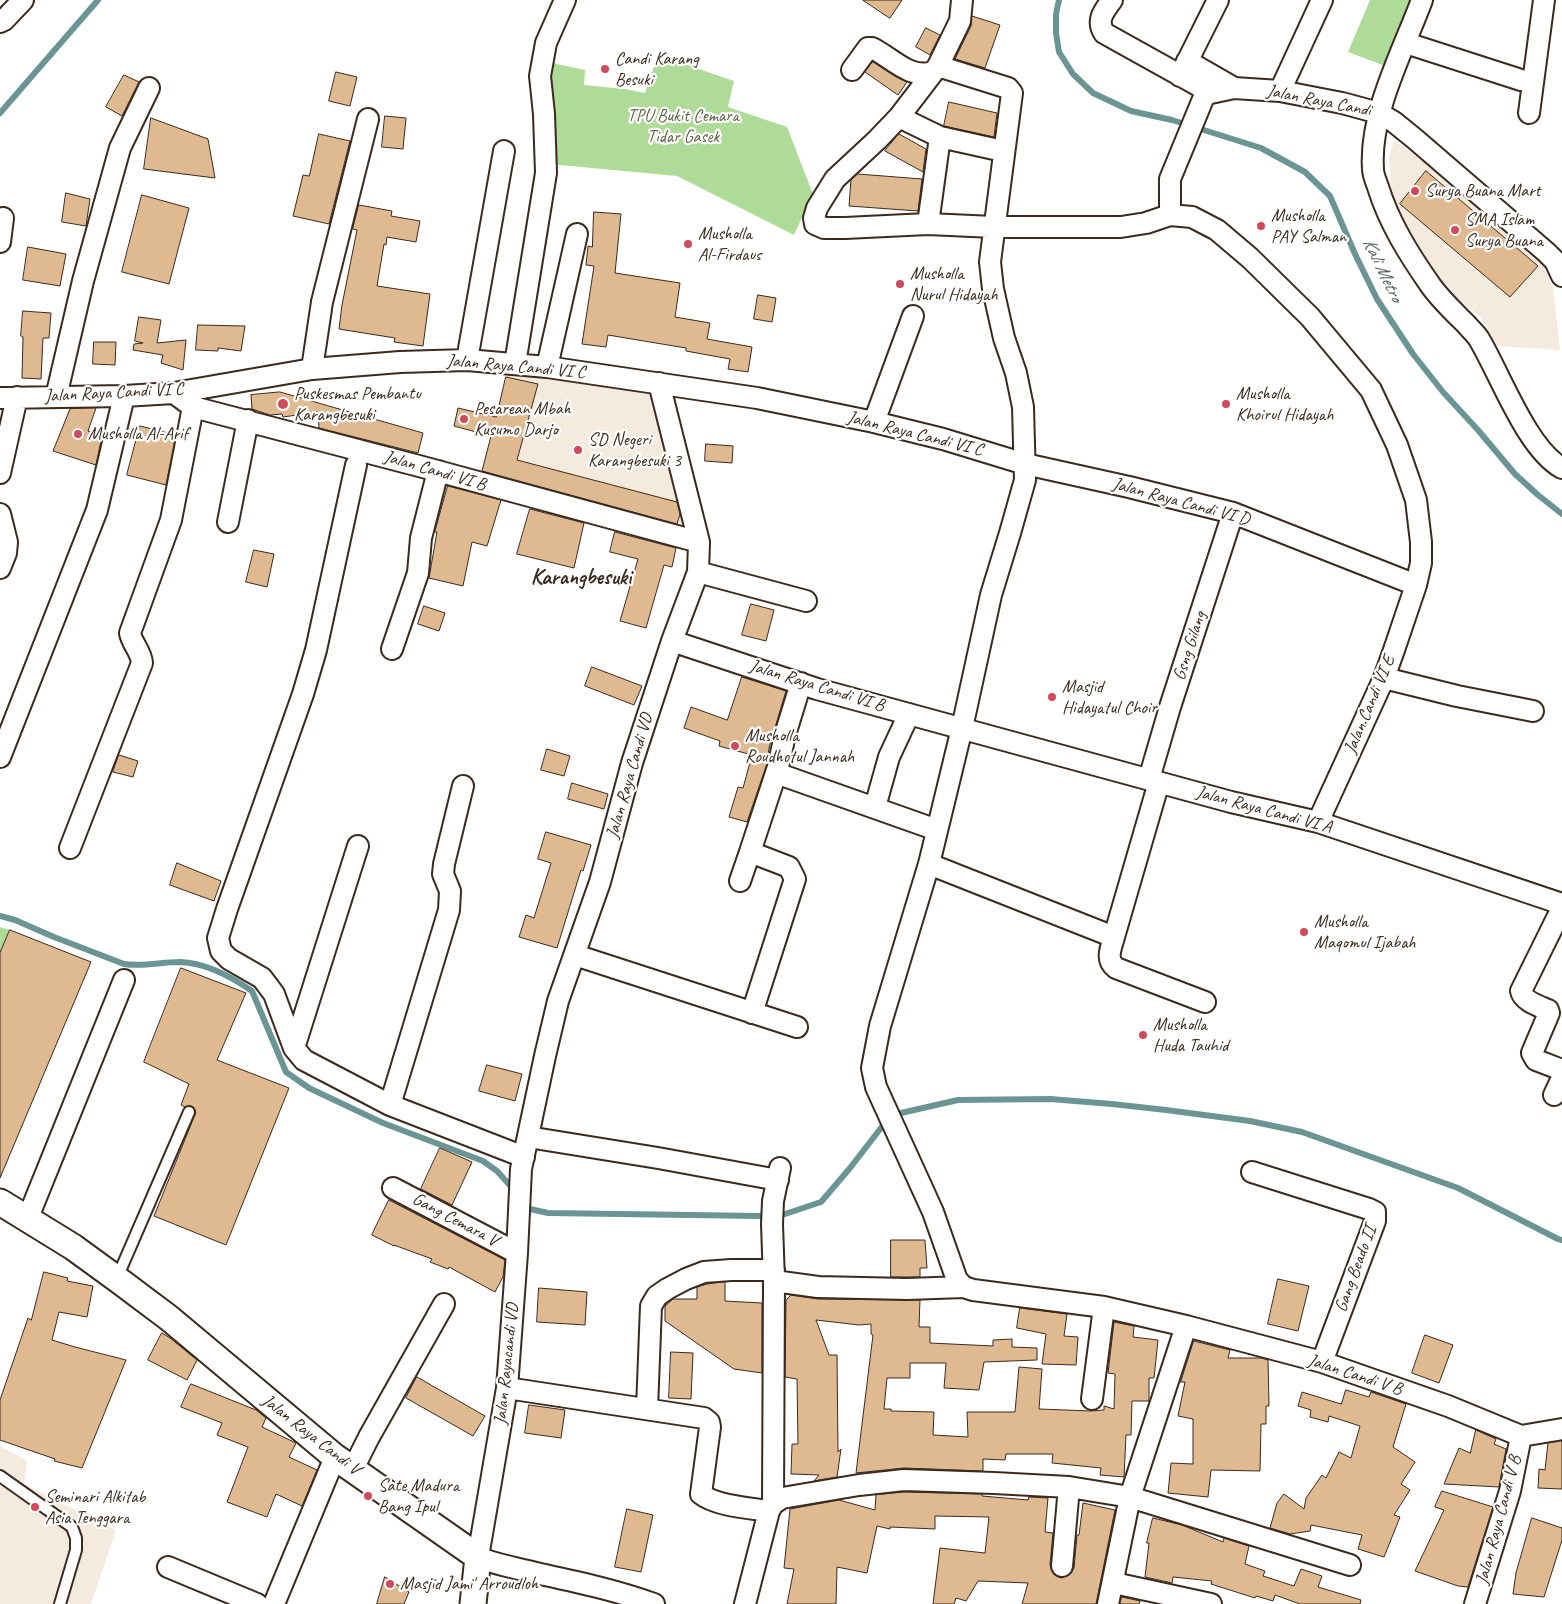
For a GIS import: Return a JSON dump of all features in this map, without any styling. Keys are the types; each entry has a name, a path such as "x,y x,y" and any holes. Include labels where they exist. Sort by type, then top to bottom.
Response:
{"street":[{"path":"0,22 23,0"},
{"path":"515,364 546,172 544,114 540,76 546,43 565,0"},
{"path":"1112,0 1100,18 1100,27 1104,33 1234,88"},
{"path":"1184,68 1218,0"},
{"path":"1280,91 1322,0"},
{"path":"1422,0 1388,85 1379,113 1373,140 1373,170 1383,202 1411,258 1433,289 1479,338 1531,435 1540,449 1556,465 1562,468"},
{"path":"1529,113 1544,0"},
{"path":"956,2 960,21 936,69 899,117 835,179 817,208 814,218 815,224 824,228 928,224 994,227 1121,227 1146,223 1170,215 1170,179 1176,161 1206,96 1184,68"},
{"path":"1406,43 1521,80"},
{"path":"852,70 864,52 868,48 872,48 910,71 921,74 936,69 986,80 1012,93 990,262 993,289 1004,338 1016,374 1023,408 1025,480 991,595 962,728 929,864 880,1026 872,1068 876,1087 933,1212 957,1280 964,1287"},
{"path":"56,397 83,281 120,148 148,88"},
{"name":"Jalan Raya Candi","path":"1206,96 1234,88 1280,91 1342,102 1379,113 1414,138 1546,252 1555,261 1562,276"},
{"path":"899,117 940,137 1004,151"},
{"path":"312,369 322,302 368,119"},
{"path":"928,224 940,137"},
{"path":"467,360 504,151"},
{"name":"Jalan.Candi VI E","path":"1170,215 1192,217 1216,230 1250,258 1310,317 1371,390 1397,445 1416,500 1421,542 1421,563 1416,585 1384,678 1318,822"},
{"path":"0,242 2,218"},
{"path":"547,367 577,234"},
{"path":"874,422 913,316"},
{"name":"Jalan Raya Candi VI C","path":"9,397 124,396 174,393 312,369 400,362 467,360 547,367 757,398 874,422 1025,464"},
{"name":"Jalan Raya Candi VD","path":"522,1163 558,1001 600,882 632,763 672,641 698,572 699,542 659,383"},
{"name":"Jalan Candi VI B","path":"174,393 193,407 248,420 699,542"},
{"path":"0,757 97,510 124,396"},
{"path":"0,473 9,397"},
{"path":"70,848 142,663 142,655 131,639 130,633 171,520 193,407"},
{"path":"228,522 248,420"},
{"name":"Jalan Raya Candi VI D","path":"1025,464 1233,513 1416,585"},
{"path":"356,465 316,650 303,694 230,899 218,938 221,951 229,959 262,978 274,994 294,1048 304,1060 390,1105 522,1163"},
{"path":"392,650 418,573 421,538 438,471"},
{"name":"Gsng Gilang","path":"1206,1002 1116,968 1110,964 1109,958 1154,780 1170,707 1233,513"},
{"path":"0,568 6,553 7,542 1,526"},
{"path":"698,572 806,601"},
{"name":"Jalan Raya Candi VI B","path":"672,641 801,683 962,728"},
{"path":"1384,678 1458,696 1533,711"},
{"path":"740,881 776,773 801,683"},
{"path":"875,807 889,757 909,714"},
{"name":"Jalan Raya Candi VI A","path":"962,728 1231,802 1318,822 1562,904"},
{"path":"776,773 937,830"},
{"path":"390,1105 449,910 450,892 443,874 444,864 463,786"},
{"path":"294,1048 358,846"},
{"path":"750,852 789,866 795,879 752,1013"},
{"path":"929,864 1114,937"},
{"path":"1562,908 1521,991 1525,998 1548,1010 1549,1013 1532,1053 1533,1057 1536,1060 1562,1070"},
{"path":"575,955 797,1027"},
{"path":"27,1220 124,980"},
{"path":"528,1137 658,1158 779,1174 773,1201 772,1224 774,1276 771,1507 745,1604"},
{"name":"Jalan Rayacandi VD","path":"478,1557 507,1388 522,1163"},
{"name":"Gang Beado II","path":"1252,1172 1369,1208 1375,1212 1375,1221 1322,1362"},
{"name":"Gang Cemara V","path":"393,1188 517,1253"},
{"name":"Jalan Raya Candi V","path":"0,1202 73,1247 117,1278 169,1318 344,1463 478,1557 494,1564 582,1583 644,1602"},
{"name":"Jalan Candi V B","path":"647,1409 652,1306 657,1296 686,1278 704,1272 731,1270 774,1276 818,1287 907,1289 964,1287 973,1290 1104,1307 1186,1326 1322,1362 1448,1406 1521,1436"},
{"path":"274,1604 344,1463 369,1437 444,1304"},
{"path":"1092,1399 1104,1307"},
{"path":"1108,1604 1114,1583 1130,1497 1186,1326"},
{"path":"507,1388 704,1418 710,1427 702,1494 729,1505 771,1507 782,1498 859,1485 904,1480 1069,1487 1130,1497 1350,1565"},
{"path":"1521,1436 1562,1429"},
{"name":"Jalan Raya Candi V B","path":"1475,1604 1510,1491 1521,1436"},
{"path":"1062,1566 1069,1487"},
{"path":"473,1604 478,1557"},
{"path":"168,1567 257,1604"},
{"path":"1114,1583 1211,1604"}],"lane":[{"path":"117,1278 189,1112"},
{"path":"0,1476 72,1527 76,1538 76,1550 60,1604"}],"shaded area":[{"name":"SMA Islam Surya Buana","path":"1394,140 1424,162 1543,265 1553,287 1560,350 1497,346 1481,317 1455,297 1443,282 1417,248 1398,212 1390,183 1389,159"},
{"name":"SD Negeri Karangbesuki 3","path":"508,370 651,392 687,531 480,479"},
{"name":"Seminari Alkitab Asia Tenggara","path":"0,1446 27,1461 24,1484 116,1530 91,1604 0,1604"}],"green space":[{"path":"1370,0 1413,0 1388,67 1348,52"},
{"name":"TPU Bukit Cemara Tidar Gasek","path":"658,55 734,81 728,107 787,127 813,194 794,235 677,176 549,164 548,62 585,70 584,85 645,93"},
{"path":"0,927 10,930 0,953"}],"building":[{"path":"863,0 902,0 890,18"},
{"path":"972,16 1000,25 985,68 955,59 971,26"},
{"path":"926,28 940,35 930,55 916,47"},
{"path":"873,62 907,82 898,95 865,72"},
{"path":"336,72 357,77 350,106 329,101"},
{"path":"124,75 139,82 122,116 106,107"},
{"path":"949,102 997,113 994,137 944,126"},
{"path":"385,116 406,118 403,149 382,147"},
{"path":"151,118 208,139 215,178 144,169"},
{"path":"319,134 350,141 329,224 293,216 303,175 309,176"},
{"path":"899,134 926,149 923,172 885,151"},
{"path":"1426,171 1538,266 1510,297 1400,204"},
{"path":"858,174 922,179 918,211 849,206 851,180"},
{"path":"66,193 90,199 86,226 62,222"},
{"path":"142,195 189,208 169,284 122,272"},
{"path":"359,205 392,211 391,216 420,221 416,242 387,237 386,245 384,244 377,286 430,294 423,346 394,342 395,338 339,329 357,230 353,229"},
{"path":"594,212 621,214 615,273 680,283 675,317 710,323 707,339 752,347 748,372 728,369 730,359 686,351 686,348 608,335 606,347 582,344 594,266 586,265 588,246 592,247"},
{"path":"28,247 66,254 60,286 23,280"},
{"path":"758,295 776,298 772,322 754,319"},
{"path":"23,311 51,313 49,338 43,338 41,379 22,378 23,337 21,336"},
{"path":"139,317 161,320 157,343 186,340 183,370 161,363 163,355 133,350 134,344 143,343 135,341"},
{"path":"198,325 245,326 241,351 218,348 218,351 196,350"},
{"path":"94,342 116,342 115,365 93,364"},
{"path":"506,377 538,384 517,460 677,502 680,514 677,524 482,471 491,436 454,426 458,408 496,417"},
{"path":"280,392 423,433 418,453 319,428 318,412 283,417 282,414 270,415 252,409 251,395"},
{"name":"Musholla Al-Arif","path":"96,408 88,431 102,436 96,465 53,451 70,409"},
{"path":"140,426 176,435 166,485 127,475"},
{"path":"706,444 733,446 732,463 705,461"},
{"path":"448,486 501,500 487,546 472,542 463,586 429,578 437,532 435,532"},
{"path":"530,509 584,523 574,568 517,554"},
{"path":"615,532 676,548 672,567 664,565 646,628 620,621 638,559 610,552"},
{"path":"254,550 274,554 267,587 246,582"},
{"path":"751,604 774,610 766,641 742,635"},
{"path":"424,606 445,613 439,631 418,624"},
{"path":"592,667 642,686 634,705 585,686"},
{"path":"742,677 786,691 769,748 767,764 747,822 729,817 738,787 743,788 752,755 719,746 720,741 684,728 691,707 727,720"},
{"path":"547,749 570,756 564,776 541,770"},
{"path":"119,755 138,761 133,777 113,772"},
{"path":"572,783 608,794 604,809 568,799"},
{"path":"546,832 591,845 583,871 581,870 557,948 519,937 526,915 534,918 551,863 538,859"},
{"path":"177,863 221,881 214,901 170,885"},
{"path":"10,930 91,962 0,1178 0,953"},
{"path":"181,968 246,993 217,1060 289,1088 226,1245 154,1216 196,1112 191,1106 185,1107 181,1105 189,1084 144,1062"},
{"path":"487,1065 522,1074 515,1101 479,1091"},
{"path":"440,1148 472,1162 452,1205 421,1189"},
{"path":"389,1200 505,1260 503,1277 495,1292 449,1267 448,1269 430,1262 432,1259 394,1246 372,1235"},
{"path":"891,1240 925,1240 927,1268 920,1268 920,1277 891,1277"},
{"path":"44,1272 68,1278 67,1281 93,1286 87,1317 59,1312 52,1340 126,1360 82,1468 54,1461 55,1459 0,1440 0,1400 28,1318 31,1320"},
{"path":"1278,1279 1309,1286 1298,1331 1268,1324"},
{"path":"725,1282 725,1301 762,1303 762,1373 734,1369 665,1321 665,1306 673,1299 697,1299 697,1287"},
{"path":"539,1288 587,1292 585,1325 537,1322"},
{"path":"791,1295 818,1299 920,1300 919,1327 930,1327 930,1343 993,1346 993,1340 1012,1339 1012,1347 1037,1348 1037,1360 984,1362 979,1390 944,1388 946,1363 910,1363 910,1378 887,1378 884,1409 891,1409 891,1411 934,1412 933,1435 968,1437 967,1412 1015,1412 1019,1367 1042,1369 1039,1409 1091,1411 1104,1410 1104,1406 1114,1409 1115,1374 1108,1373 1114,1322 1134,1326 1133,1337 1158,1340 1154,1378 1149,1378 1149,1401 1132,1401 1131,1435 1126,1435 1124,1477 1100,1475 1101,1468 1052,1463 1053,1454 1006,1454 1005,1460 983,1459 983,1471 904,1468 856,1473 873,1335 871,1334 871,1324 859,1325 816,1320 829,1355 837,1355 838,1452 841,1449 837,1477 814,1481 819,1475 791,1474 792,1444 798,1444 797,1379 785,1377 786,1301"},
{"path":"1020,1308 1067,1314 1064,1336 1078,1337 1076,1365 1042,1364 1046,1334 1017,1328"},
{"path":"162,1333 197,1360 187,1380 148,1360"},
{"path":"1425,1335 1453,1345 1439,1383 1412,1373"},
{"path":"1194,1341 1230,1350 1228,1358 1261,1358 1268,1360 1269,1406 1266,1406 1266,1424 1261,1424 1260,1471 1211,1470 1208,1497 1168,1493 1171,1463 1193,1464 1193,1419 1178,1416 1185,1382 1181,1382"},
{"path":"671,1352 693,1353 691,1399 669,1398"},
{"path":"417,1377 485,1416 473,1436 406,1398"},
{"path":"191,1384 256,1410 266,1418 262,1427 296,1443 289,1457 317,1470 302,1506 276,1494 267,1517 227,1502 248,1447 217,1435 222,1423 181,1407"},
{"path":"1346,1390 1369,1397 1371,1392 1406,1404 1393,1447 1415,1462 1401,1484 1410,1490 1394,1515 1400,1517 1384,1557 1358,1549 1362,1535 1311,1525 1310,1531 1290,1534 1270,1528 1277,1503 1284,1494 1304,1509 1306,1498 1322,1475 1326,1478 1339,1452 1351,1458 1360,1426 1329,1416 1328,1422 1310,1417 1311,1410 1298,1406 1302,1392 1341,1404"},
{"path":"529,1405 565,1410 561,1438 525,1433"},
{"path":"1476,1430 1496,1439 1494,1444 1506,1449 1499,1487 1444,1484 1459,1448 1470,1453"},
{"path":"1562,1441 1562,1489 1538,1488 1539,1469 1545,1470 1548,1443"},
{"path":"1442,1491 1493,1507 1468,1587 1458,1586 1415,1571 1444,1510 1435,1507"},
{"path":"904,1492 982,1494 982,1496 1028,1500 1029,1497 1048,1498 1045,1532 1053,1533 1050,1565 1055,1575 1061,1578 1071,1573 1074,1568 1077,1535 1079,1535 1083,1503 1115,1510 1096,1604 1022,1604 1028,1583 978,1581 966,1601 956,1598 954,1604 933,1604 940,1548 985,1553 989,1517 935,1516 935,1529 890,1527 890,1529 877,1526 867,1573 837,1567 836,1604 787,1604 794,1569 784,1568 790,1509 839,1500 875,1510 876,1495"},
{"path":"627,1509 653,1515 641,1572 615,1567"},
{"path":"1153,1518 1182,1525 1223,1542 1224,1538 1249,1546 1245,1564 1265,1571 1263,1576 1294,1586 1301,1569 1322,1576 1318,1587 1361,1600 1360,1604 1300,1604 1275,1595 1273,1601 1256,1596 1255,1598 1211,1584 1212,1581 1173,1577 1172,1583 1145,1577 1149,1543 1147,1543"},
{"path":"1532,1518 1562,1528 1562,1540 1544,1597 1513,1594 1516,1573"},
{"name":"Masjid Jami' Arroudloh","path":"385,1577 409,1592 404,1604 377,1604"},
{"path":"1122,1597 1140,1601 1139,1604 1120,1604"}],"waterway":[{"path":"0,113 98,0"},
{"name":"Kali Metro","path":"1059,0 1056,14 1059,52 1073,74 1093,93 1131,111 1172,120 1261,148 1305,172 1330,196 1377,299 1413,354 1443,392 1515,474 1562,514"},
{"path":"0,916 15,920 124,964 189,963 227,976 252,991 286,1072 309,1088 383,1123 483,1161 497,1171 515,1191"},
{"path":"524,1202 530,1209 548,1213 760,1216 785,1214 821,1202 884,1124 901,1113 958,1100 1050,1099 1166,1110 1250,1121 1302,1132 1458,1188 1562,1240"}],"place":[{"name":"Candi Karang Besuki","path":"605,69"},
{"name":"Surya Buana Mart","path":"1415,191"},
{"name":"Musholla PAY Salman","path":"1261,226"},
{"name":"SMA Islam Surya Buana","path":"1455,230"},
{"name":"Musholla Al-Firdaus","path":"688,244"},
{"name":"Musholla Nurul Hidayah","path":"900,284"},
{"name":"Puskesmas Pembantu Karangbesuki","path":"283,404"},
{"name":"Musholla Khoirul Hidayah","path":"1226,404"},
{"name":"Pesarean Mbah Kusumo Darjo","path":"464,419"},
{"name":"Musholla Al-Arif","path":"78,434"},
{"name":"SD Negeri Karangbesuki 3","path":"578,450"},
{"name":"Masjid Hidayatul Choir","path":"1052,697"},
{"name":"Musholla Roudhotul Jannah","path":"735,746"},
{"name":"Musholla Maqomul Ijabah","path":"1304,932"},
{"name":"Musholla Huda Tauhid","path":"1143,1035"},
{"name":"Sate Madura Bang Ipul","path":"368,1496"},
{"name":"Seminari Alkitab Asia Tenggara","path":"35,1507"},
{"name":"Masjid Jami' Arroudloh","path":"390,1584"}],"district":[{"name":"Karangbesuki","path":"581,578"}]}
